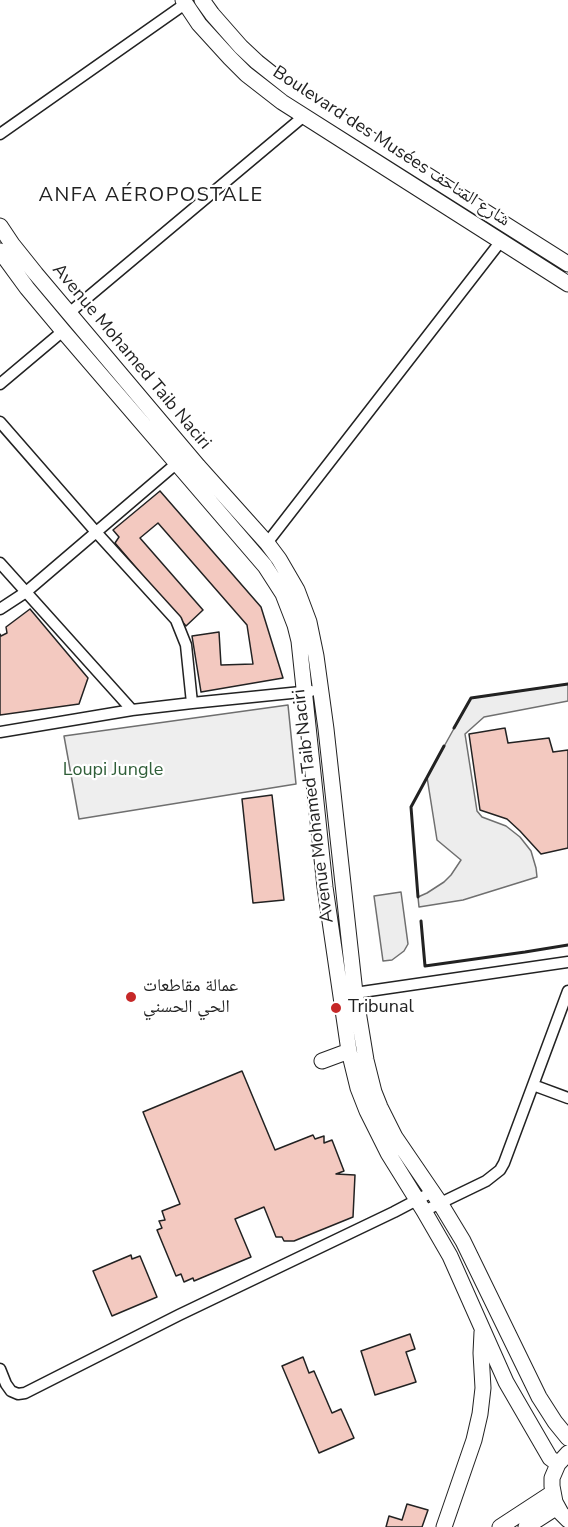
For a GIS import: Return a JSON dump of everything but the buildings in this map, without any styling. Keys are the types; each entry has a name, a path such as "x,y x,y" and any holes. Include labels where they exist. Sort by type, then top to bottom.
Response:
{"street":[{"name":"Boulevard des Musées شارع المتاحف","path":"202,0 219,22 257,62 291,89 568,264"},
{"name":"Boulevard des Musées شارع المتاحف","path":"184,2 214,42 264,89 568,284"},
{"path":"0,134 184,2"},
{"path":"69,313 304,116"},
{"name":"Avenue Mohamed Taib Naciri","path":"0,226 24,260 198,466 267,543 289,574 304,606 313,639 355,993 372,1084 380,1107 395,1137 463,1241 539,1397 568,1438"},
{"path":"267,543 501,241"},
{"name":"Avenue Mohamed Taib Naciri","path":"0,251 63,331 265,566 283,594 299,641 325,887 349,1050 358,1088 388,1153 450,1256 514,1397 550,1458 558,1464"},
{"path":"0,384 63,331"},
{"path":"0,422 176,620 186,645 192,703"},
{"path":"0,609 26,592 177,463"},
{"path":"0,563 132,710"},
{"path":"0,732 132,710 320,690"},
{"path":"355,993 568,962"},
{"path":"0,1369 11,1391 18,1394 25,1393 179,1315 436,1197 478,1185 500,1170 508,1156 568,991"},
{"path":"322,1061 349,1050"},
{"path":"533,1085 568,1098"},
{"path":"444,1527 478,1427 483,1388 481,1353 483,1329"},
{"path":"559,1512 552,1478 558,1464 568,1453"},
{"path":"500,1527 559,1512"},
{"path":"526,1527 559,1512"}],"green space":[{"name":"Loupi Jungle","path":"288,705 296,784 79,819 64,736"}],"shaded area":[{"path":"568,684 568,701 484,717 465,734 477,811 482,817 506,826 520,837 531,851 537,877 463,900 419,907 418,897 444,882 461,860 437,840 427,777 471,698"},
{"path":"401,892 408,944 404,951 392,960 383,961 374,896"}],"wall":[{"path":"454,728 471,698 568,684"},
{"path":"418,897 411,807 444,746"},
{"path":"421,921 425,966 568,945"}],"place":[{"name":"عمالة مقاطعات الحي الحسني","path":"131,997"},
{"name":"Tribunal","path":"336,1008"}],"district":[{"name":"ANFA AÉROPOSTALE","path":"151,196"}]}
